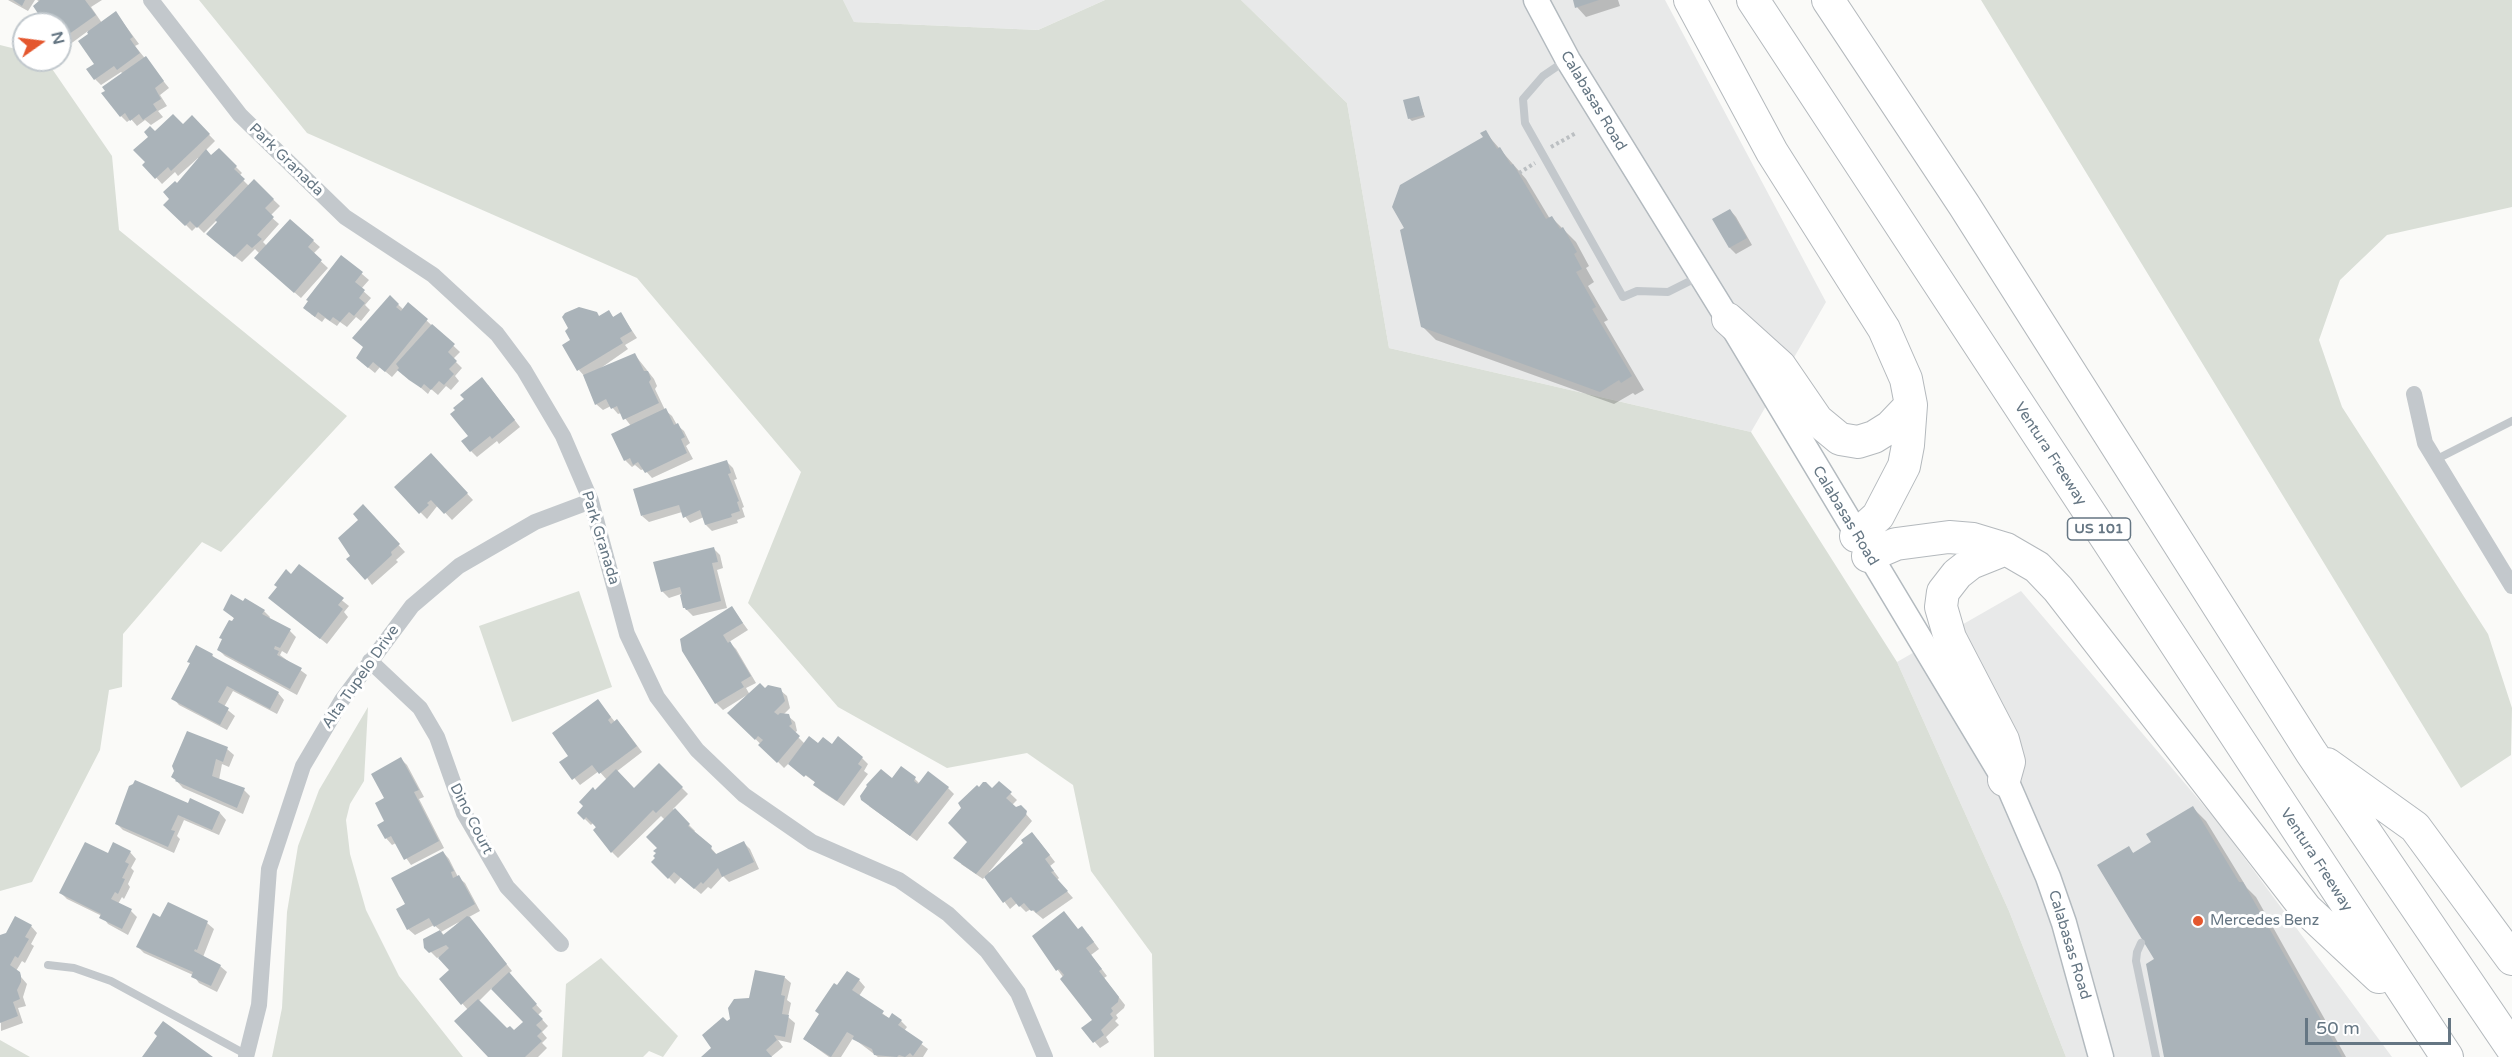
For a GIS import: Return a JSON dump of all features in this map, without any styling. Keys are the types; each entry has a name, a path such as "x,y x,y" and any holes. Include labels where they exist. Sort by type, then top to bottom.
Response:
{"highway":[{"path":"1690,0 1772,152 1884,328 1906,379 1911,405 1904,466 1862,546"},
{"name":"Ventura Freeway","path":"1753,0 2447,1057"},
{"path":"1828,0 1964,205 2311,752 2512,1048"},
{"path":"1728,319 1780,366 1817,420 1840,439 1858,442 1874,437 1890,427 1911,405"},
{"path":"1862,546 1949,537 1973,539 2006,549 2037,567 2058,589 2306,909 2415,1011"},
{"path":"2004,780 2009,762 2003,740 1950,638 1941,607 1943,592 1956,574 1971,563 2006,549"},
{"path":"2311,752 2415,826 2512,958"},
{"path":"2486,1011 2512,1028"}],"main road":[{"name":"Calabasas Road","path":"1536,0 1568,60 1728,319 2004,780 2048,877 2067,934 2101,1057"}],"street":[{"name":"Park Granada","path":"151,0 240,115 345,218 433,275 497,334 524,370 563,436 591,501 627,634 657,697 697,750 744,795 812,842 899,880 948,914 987,951 1018,993 1045,1057"},
{"path":"2414,394 2425,443 2512,586"},
{"name":"Alta Tupelo Drive","path":"247,1056 258,1005 269,869 303,766 342,699 412,606 459,567 535,522 591,501"},
{"name":"Dino Court","path":"370,661 420,708 436,737 464,813 507,887 561,945"}],"lane":[{"path":"1568,60 1543,76 1523,99 1525,123 1623,297 1636,291 1668,292 1700,276"},
{"path":"2435,460 2512,421"},
{"path":"2141,943 2136,961 2156,1057"},
{"path":"48,964 74,968 111,981 247,1056"}],"shaded area":[{"path":"199,0 843,0 854,22 1038,30 1105,0 1241,0 1347,103 1389,348 1751,432 1897,662 2009,911 2066,1057 1154,1057 1152,954 1091,871 1073,785 1027,753 947,768 838,707 748,603 801,472 637,278 307,133"},
{"path":"843,0 1105,0 1038,30 854,22"},
{"path":"1241,0 1665,0 1826,302 1751,432 1389,348 1347,103"},
{"path":"1981,0 2512,0 2512,207 2387,235 2340,280 2319,340 2342,407 2488,634 2512,708 2511,755 2461,788"},
{"path":"0,45 12,48 12,72 54,72 112,156 119,230 347,416 221,552 202,542 123,634 122,687 109,690 100,750 32,882 0,891"},
{"path":"579,591 612,687 512,722 479,626"},
{"path":"2021,591 2217,821 2392,1057 2066,1057 2009,911 1897,662"},
{"path":"368,707 364,781 350,804 346,820 350,854 366,910 399,976 463,1057 272,1057 282,1008 287,912 298,846 319,790"},
{"path":"601,958 678,1036 663,1057 649,1051 643,1057 562,1057 566,984"},
{"path":"0,1040 30,1057 0,1057"}],"building":[{"path":"13,0 25,0 22,6"},
{"path":"40,0 85,0 96,15 72,32 72,12 37,12 33,6"},
{"path":"1573,0 1599,0 1575,8"},
{"path":"116,11 133,37 130,39 140,53 117,70 114,66 94,80 86,69 94,64 78,41"},
{"path":"146,56 164,81 155,88 161,99 153,104 157,110 143,120 139,114 130,121 125,113 120,117 101,93 105,91 102,87"},
{"path":"1419,96 1424,115 1408,119 1403,100"},
{"path":"173,114 183,124 192,115 210,134 171,171 168,167 155,179 142,165 145,162 133,150 148,137 144,132 150,126 155,131"},
{"path":"1486,130 1497,149 1500,147 1511,165 1513,164 1546,219 1552,216 1560,229 1563,227 1577,252 1574,254 1582,269 1576,272 1596,307 1592,309 1632,376 1621,383 1619,380 1600,392 1421,327 1400,230 1404,228 1392,207 1400,185 1483,137 1480,133"},
{"path":"219,148 237,166 234,169 245,179 197,228 190,221 185,226 163,205 169,199 163,192 175,181 177,183 206,149 211,155"},
{"path":"254,179 274,199 265,208 274,217 257,235 262,239 252,248 247,244 234,257 206,234 217,222 215,220"},
{"path":"1730,209 1747,238 1729,248 1712,219"},
{"path":"290,219 314,240 308,247 322,260 294,293 254,258"},
{"path":"341,255 363,272 355,282 365,290 359,298 365,303 354,316 349,312 340,322 333,317 330,321 318,312 315,317 303,308 308,301 306,300"},
{"path":"390,295 399,304 396,307 401,311 408,302 428,319 385,372 373,362 368,368 356,358 363,347 352,338"},
{"path":"579,307 597,312 599,316 609,310 613,317 621,312 632,331 620,338 623,343 577,371 562,345 570,340 565,331 568,328 562,317 565,313"},
{"path":"432,324 455,344 448,352 457,361 449,369 454,374 444,385 439,381 431,390 424,384 421,388 409,380 397,370 399,368 396,364"},
{"path":"635,353 644,371 648,371 651,379 649,382 659,403 623,420 617,406 611,409 606,399 595,405 583,375"},
{"path":"482,377 515,420 492,439 490,436 470,452 461,441 468,436 450,414 455,410 453,408 464,399 460,395"},
{"path":"666,408 674,425 678,423 685,437 681,439 687,453 645,473 638,462 633,465 630,458 624,461 611,434"},
{"path":"431,453 468,493 444,514 431,500 419,514 394,487"},
{"path":"727,460 731,473 728,474 739,501 737,502 740,511 731,514 732,517 705,525 700,510 683,518 679,505 641,516 633,489"},
{"path":"363,504 400,544 391,552 392,555 365,580 346,559 350,556 338,538 358,520 353,514"},
{"path":"714,547 718,562 712,563 721,601 686,610 683,608 680,587 661,592 653,562"},
{"path":"299,564 344,598 338,605 343,609 320,639 268,598 277,587 274,585 286,569 291,574"},
{"path":"231,594 243,601 245,598 265,610 262,614 291,629 280,648 275,646 274,649 279,651 277,655 302,668 290,689 217,650 222,639 219,638 229,620 232,621 234,618 223,610"},
{"path":"732,606 743,623 723,635 728,643 730,641 751,676 741,682 744,687 715,704 682,651 680,639"},
{"path":"196,645 279,692 270,709 227,686 218,702 229,708 220,725 171,699 190,663 187,662"},
{"path":"760,683 765,688 768,685 781,688 785,701 774,712 778,715 780,713 789,714 792,724 789,726 800,736 777,763 758,745 763,740 758,736 755,740 727,713"},
{"path":"598,699 611,717 608,720 611,724 617,719 637,746 599,774 592,765 572,780 559,762 568,756 552,733"},
{"path":"187,731 228,747 223,762 216,759 212,776 245,788 237,808 175,781 171,777 174,771 172,766"},
{"path":"809,736 818,743 823,737 832,744 838,736 863,757 858,764 862,767 837,801 813,785 815,782 806,775 804,777 788,764"},
{"path":"401,757 419,790 414,792 439,841 404,860 391,836 385,839 377,825 384,821 375,803 384,798 371,774"},
{"path":"659,763 683,787 656,813 653,810 611,853 593,830 596,827 586,817 584,820 577,813 583,806 579,802 593,787 595,790 616,769 634,788"},
{"path":"901,766 916,777 914,781 918,784 928,771 949,787 910,836 861,800 860,796 866,785 881,769 892,778"},
{"path":"135,780 188,803 190,798 220,812 212,830 178,815 171,830 175,831 168,847 115,824 129,786"},
{"path":"999,781 1012,792 1006,798 1016,807 1021,805 1027,811 976,874 953,858 967,842 948,823 961,808 958,803 977,785 979,787 986,782 992,788"},
{"name":"Mercedes Benz","path":"2193,806 2239,882 2243,882 2342,1057 2164,1057 2146,964 2154,959 2097,865 2129,846 2133,853 2151,842 2146,834"},
{"path":"675,808 690,824 688,826 712,846 711,849 716,854 744,841 754,862 722,877 718,868 703,884 701,882 694,889 674,872 668,879 651,862 656,853 653,851 657,848 646,837"},
{"path":"1032,832 1050,855 1045,859 1054,871 1051,872 1068,891 1036,913 1024,903 1019,907 1011,897 1003,903 984,877 1023,843 1021,840"},
{"path":"85,842 108,853 113,842 131,851 125,862 129,864 122,878 125,879 118,894 115,892 111,899 132,909 122,929 99,918 101,914 59,893"},
{"path":"443,851 454,871 451,872 453,878 459,875 475,904 434,927 429,918 407,930 396,909 405,904 391,878"},
{"path":"168,902 208,921 197,950 194,951 221,965 211,986 191,977 193,972 136,947 153,913 160,917"},
{"path":"1064,911 1078,929 1082,926 1094,942 1086,948 1102,969 1099,971 1119,997 1118,1002 1111,1008 1113,1011 1110,1014 1113,1018 1101,1030 1104,1035 1093,1043 1081,1028 1092,1020 1060,979 1064,975 1059,969 1056,971 1032,936"},
{"path":"15,916 32,925 25,937 29,939 18,958 15,956 10,965 20,972 21,976 17,990 20,999 13,1002 18,1016 0,1023 0,935 6,933"},
{"path":"467,916 507,964 461,1005 439,979 449,970 438,958 449,948 446,945 429,953 424,948 423,939 440,930 443,935"},
{"path":"755,970 785,976 781,995 785,996 782,1014 789,1015 785,1037 774,1035 777,1040 766,1050 772,1057 701,1057 711,1048 702,1035 723,1017 727,1021 730,1019 728,1008 734,999 749,998"},
{"path":"847,971 860,979 852,990 884,1011 882,1014 889,1018 892,1013 902,1020 898,1025 923,1042 913,1056 910,1053 905,1057 874,1055 872,1049 852,1039 854,1036 847,1032 831,1057 803,1039 819,1014 815,1011 834,983 837,985"},
{"path":"509,972 537,1004 532,1008 543,1019 536,1025 542,1031 537,1036 542,1041 525,1057 488,1057 454,1021 478,999 507,1028 510,1026 514,1030 523,1022 491,989"},
{"path":"163,1021 213,1057 142,1057 157,1036 154,1033"}],"place":[{"name":"Mercedes Benz","path":"2198,921"}]}
